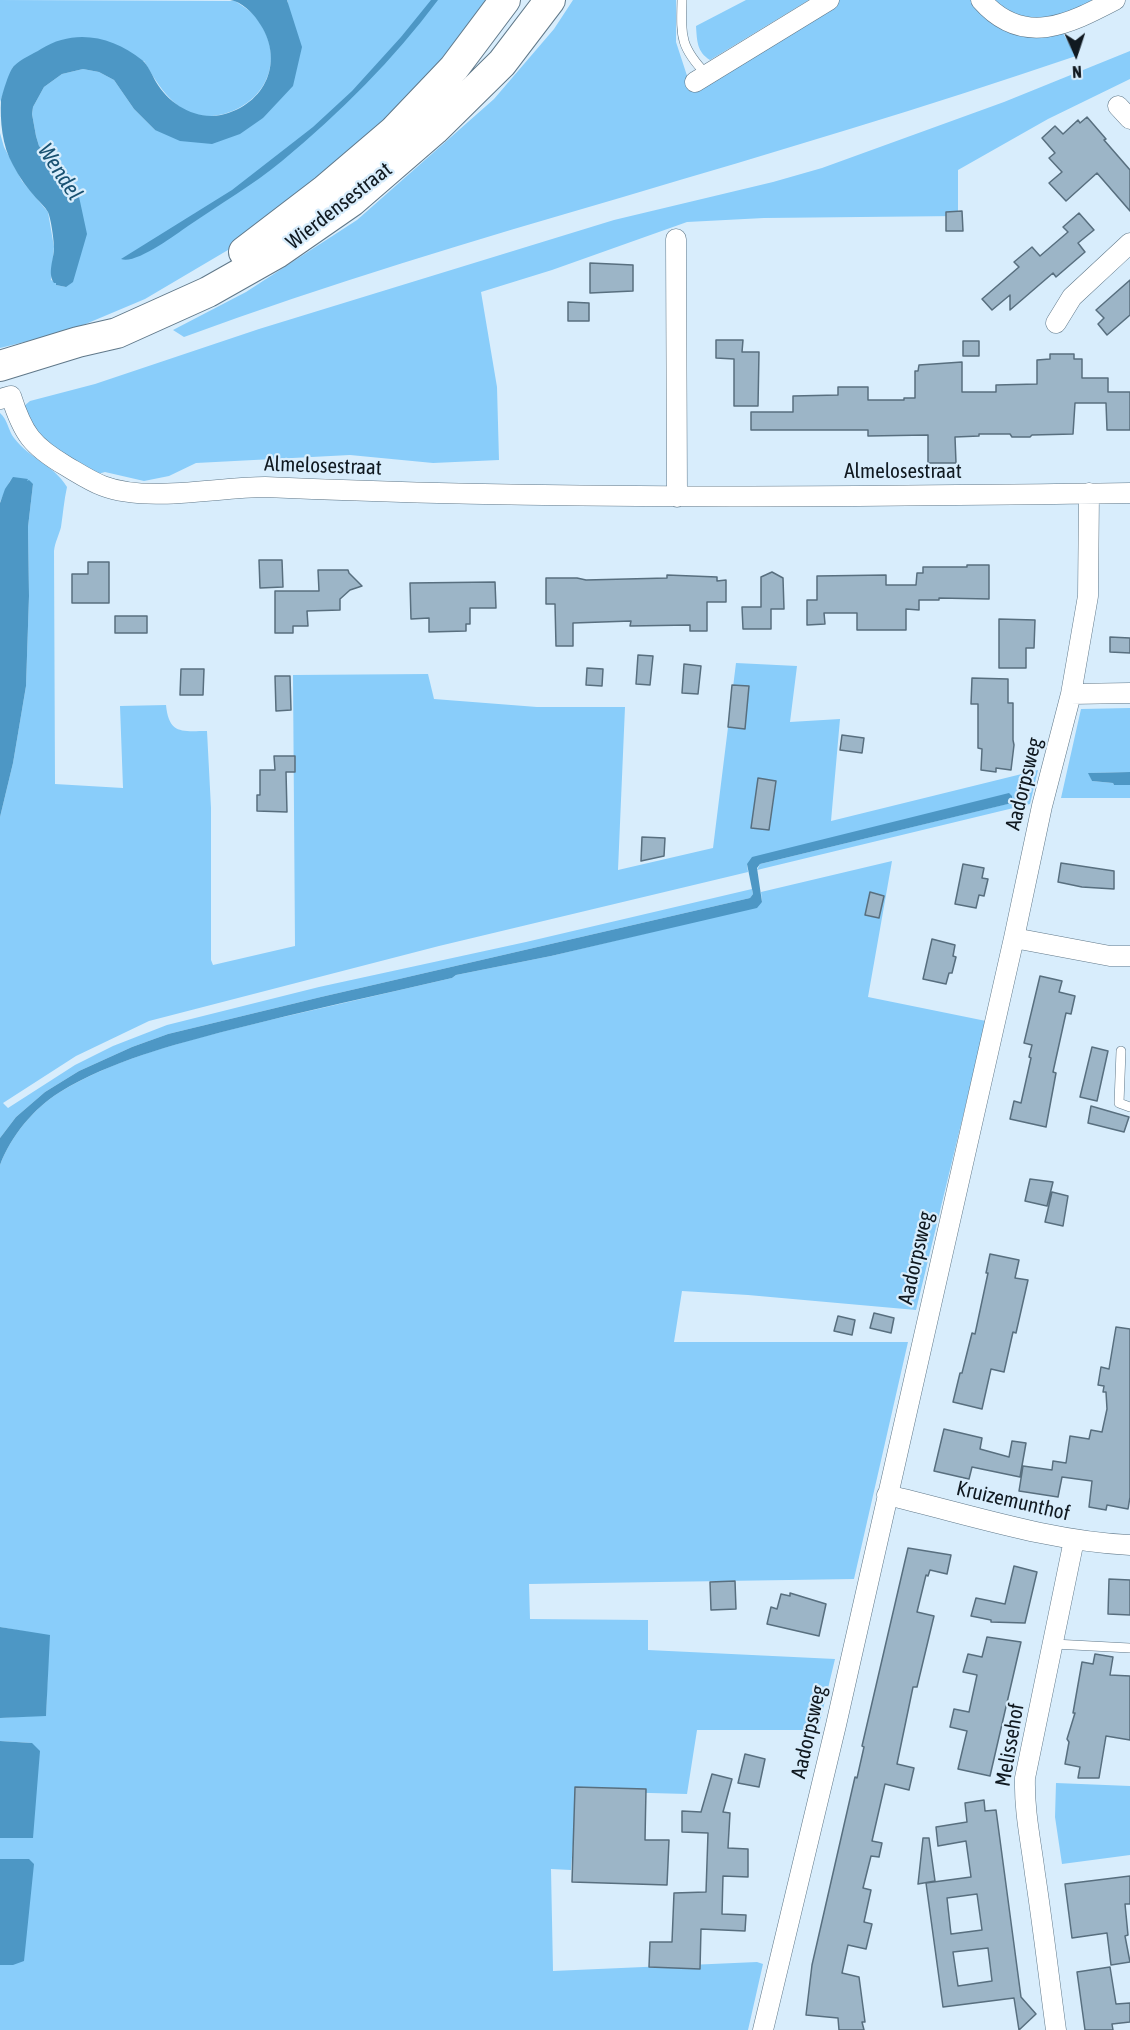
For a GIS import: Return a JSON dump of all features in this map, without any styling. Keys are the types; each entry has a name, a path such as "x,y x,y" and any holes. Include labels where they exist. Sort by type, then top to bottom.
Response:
{"main road":[{"name":"Wierdensestraat","path":"78,342 202,279 255,245 288,219 393,132 454,68 505,0"},
{"name":"Wierdensestraat","path":"0,366 78,342 117,333 208,292 278,253 352,201 434,130 502,63 550,0"}],"street":[{"path":"701,78 829,0"},
{"path":"981,0 1008,21 1030,28 1047,28 1076,20 1115,0"},
{"path":"676,239 676,497"},
{"path":"1056,323 1072,297 1130,243"},
{"name":"Almelosestraat","path":"6,398 27,436 55,460 103,486 129,492 166,493 255,487 466,495 676,497 1130,493"},
{"name":"Aadorpsweg","path":"763,2030 836,1725 1042,806 1071,694 1088,596 1089,494"},
{"path":"1071,694 1130,693"},
{"path":"1014,938 1110,956 1130,956"},
{"name":"Kruizemunthof","path":"887,1495 1025,1530 1074,1540 1130,1545"},
{"name":"Melissehof","path":"1056,2030 1024,1802 1025,1778 1074,1540"}],"lane":[{"path":"682,0 683,42 701,78"},
{"path":"1121,1051 1119,1103 1130,1107"},
{"path":"1053,1644 1130,1648"}],"shaded area":[{"path":"0,0 235,1 253,14 263,28 269,43 271,58 269,73 263,86 253,98 240,107 215,116 196,115 174,102 162,90 144,61 13,67 0,102"},
{"path":"287,0 496,0 450,65 250,237 145,299 69,331 0,348 0,133 4,147 22,181 48,212 54,247 51,280 57,283 56,285 66,287 56,161 39,146 32,114 33,107 44,87 62,74 83,69 99,72 114,80 134,109 155,130 263,118"},
{"path":"573,0 676,0 676,42 692,91 838,0 1096,0 1055,19 1076,56 851,129 402,263 184,337 173,330 246,292 357,220 494,99 554,29"},
{"path":"746,0 809,0 710,60 700,50 696,26"},
{"path":"1130,51 1130,79 1048,119 958,170 958,216 764,218 687,222 552,270 481,292 497,387 499,460 433,463 350,455 196,463 169,476 144,481 105,472 94,475 43,437 28,417 24,406 30,401 95,384 259,329 614,220 822,168 1004,102"},
{"path":"0,413 20,445 56,473 67,487 61,527 54,551 55,784 123,788 120,706 166,705 170,722 178,729 207,731 211,808 211,960 213,965 295,946 293,675 428,674 434,699 537,707 625,707 618,870 713,848 736,663 797,666 790,722 840,719 831,821 1038,770 1030,804 757,870 760,864 1011,803 1012,796 747,864 748,872 439,946 149,1021 76,1056 3,1103 8,1108 75,1065 113,1046 167,1025 319,987 526,942 752,889 753,894 750,898 168,1034 132,1047 79,1071 45,1092 16,1117 0,1138 0,817 13,763 26,686 29,596 28,527 33,484 15,479 10,481 0,502"},
{"path":"1130,708 1130,772 1089,773 1092,781 1130,785 1130,798 1061,798 1081,709"},
{"path":"892,861 868,997 986,1021 916,1310 682,1291 674,1342 908,1342 854,1579 529,1584 530,1619 648,1620 648,1650 835,1659 818,1730 697,1730 687,1794 577,1791 571,1870 551,1869 553,1971 757,1962 763,1964 748,2030 0,2030 0,1965 13,1965 29,1859 0,1859 0,1838 33,1838 32,1743 0,1741 0,1718 46,1715 49,1636 0,1627 0,1165 10,1144 24,1124 41,1106 60,1092 109,1068 162,1048 270,1020 452,978 456,975 551,956 735,912 762,902 761,892"},
{"path":"1056,1783 1130,1786 1130,1855 1062,1864 1055,1817"}],"water":[{"name":"Wendel","path":"230,0 287,0 302,47 293,86 263,118 240,134 212,144 180,141 155,130 134,109 114,80 99,72 83,69 62,74 44,87 33,107 36,136 39,146 68,174 78,192 87,234 73,282 66,287 56,285 51,275 54,244 48,212 18,174 9,158 4,142 1,100 12,69 20,61 54,42 80,37 106,40 119,45 142,60 161,90 184,109 192,113 211,116 237,110 250,102 267,79 270,51 266,36 253,14 239,3"},
{"path":"431,0 438,0 384,65 325,124 282,161 155,248 136,258 121,259 232,190 313,127 352,91"},
{"path":"13,477 28,479 27,481 33,484 28,527 29,596 26,686 13,763 0,817 0,503"},
{"path":"1130,772 1130,785 1092,781 1088,773"},
{"path":"1009,793 1012,796 1012,803 760,864 757,868 762,902 757,908 551,956 456,975 452,978 286,1016 142,1055 100,1071 50,1099 24,1124 10,1144 0,1165 0,1138 16,1117 45,1092 79,1071 132,1047 168,1034 321,997 750,898 753,894 747,864 752,857"},
{"path":"0,1627 50,1635 46,1716 0,1718"},
{"path":"0,1741 32,1743 40,1751 33,1838 0,1838"},
{"path":"0,1859 29,1859 34,1864 24,1961 13,1965 0,1965"}],"building":[{"path":"1087,117 1130,170 1130,211 1097,173 1066,201 1049,183 1062,172 1049,158 1055,153 1042,138 1055,126 1063,134 1078,120 1080,123"},
{"path":"962,211 963,231 946,231 946,212"},
{"path":"1079,213 1094,230 1078,243 1085,252 1056,277 1053,273 1010,310 1010,295 992,310 982,299 1019,267 1014,262 1032,247 1040,256 1068,232 1063,227"},
{"path":"590,263 633,265 633,291 590,293"},
{"path":"1130,280 1130,315 1107,335 1098,324 1104,318 1096,310"},
{"path":"568,302 589,303 589,321 568,321"},
{"path":"716,340 743,340 742,352 759,352 758,406 734,406 734,359 716,358"},
{"path":"963,341 979,341 979,356 963,356"},
{"path":"1050,354 1074,354 1074,359 1082,359 1082,378 1108,378 1108,392 1130,392 1130,430 1107,430 1106,403 1075,403 1073,434 1012,437 1010,434 979,434 979,436 955,437 956,463 928,463 928,435 868,436 868,430 751,430 751,412 793,412 793,396 838,395 838,387 868,387 868,400 915,398 915,371 918,371 919,365 962,362 962,392 996,392 996,385 1037,384 1037,360 1050,359"},
{"path":"259,560 282,560 283,587 260,588"},
{"path":"88,562 109,562 109,603 72,603 72,574 88,574"},
{"path":"967,565 989,565 989,599 919,600 919,610 906,609 906,630 857,630 857,613 824,613 825,624 807,625 807,600 817,600 817,576 886,575 886,585 916,585 917,573 923,573 923,567 967,567"},
{"path":"318,570 348,570 362,586 350,590 340,599 340,610 307,611 308,626 293,626 293,633 275,633 275,591 319,591"},
{"path":"772,572 783,578 784,609 771,609 771,629 743,629 742,607 761,607 761,577"},
{"path":"667,575 717,577 717,581 726,580 726,602 707,602 707,631 690,631 690,625 630,626 631,621 573,623 573,646 556,646 555,604 546,604 546,578 586,580 667,578"},
{"path":"495,582 496,608 470,608 470,624 466,624 466,631 429,632 429,618 411,619 410,583"},
{"path":"115,616 147,616 147,633 115,633"},
{"path":"999,619 1035,620 1034,648 1026,648 1026,668 999,668"},
{"path":"1110,637 1130,638 1130,653 1110,652"},
{"path":"638,655 653,656 650,685 636,684"},
{"path":"684,664 701,666 698,694 682,693"},
{"path":"587,668 603,669 602,686 586,685"},
{"path":"181,669 204,669 203,695 180,695"},
{"path":"275,676 290,676 291,710 276,711"},
{"path":"972,678 1008,679 1008,703 1013,703 1014,745 1011,770 996,768 996,772 981,770 982,749 978,748 978,704 971,704"},
{"path":"732,685 749,686 745,729 728,727"},
{"path":"842,735 864,738 862,753 840,750"},
{"path":"274,756 295,756 295,772 286,772 287,812 257,811 257,795 260,795 260,770 275,770"},
{"path":"758,778 776,781 769,830 751,828"},
{"path":"642,837 665,838 664,856 641,861"},
{"path":"1061,863 1114,871 1114,889 1082,887 1058,882"},
{"path":"963,864 984,868 982,878 988,879 984,896 979,895 976,908 955,904"},
{"path":"870,892 884,896 879,918 865,915"},
{"path":"932,939 955,945 953,956 956,957 952,973 949,973 946,984 923,979"},
{"path":"1040,976 1062,981 1059,992 1075,996 1071,1014 1066,1013 1053,1072 1056,1073 1046,1127 1010,1119 1014,1101 1021,1103 1031,1058 1029,1057 1032,1045 1024,1043"},
{"path":"1092,1047 1108,1051 1097,1101 1080,1097"},
{"path":"1091,1106 1129,1117 1124,1132 1088,1123"},
{"path":"1030,1179 1053,1182 1047,1206 1025,1201"},
{"path":"1052,1192 1068,1196 1063,1226 1045,1222"},
{"path":"990,1254 1019,1260 1015,1278 1028,1280 1004,1372 991,1369 982,1409 953,1402 972,1333 975,1334"},
{"path":"874,1313 894,1318 891,1333 870,1328"},
{"path":"838,1316 855,1320 852,1335 834,1331"},
{"path":"1116,1327 1130,1329 1130,1497 1128,1509 1107,1505 1106,1510 1089,1507 1092,1481 1062,1477 1058,1497 1019,1491 1023,1466 1052,1470 1053,1461 1066,1463 1070,1436 1089,1439 1091,1430 1102,1432 1107,1409 1106,1392 1103,1392 1104,1386 1098,1385 1101,1367 1109,1369"},
{"path":"944,1429 982,1438 980,1449 1009,1457 1012,1441 1026,1443 1020,1477 972,1467 969,1479 934,1471"},
{"path":"908,1548 951,1555 947,1574 930,1570 928,1576 926,1575 917,1612 934,1616 917,1687 913,1687 897,1764 914,1768 909,1790 885,1784 872,1841 882,1843 879,1857 871,1856 863,1888 871,1890 864,1922 872,1924 866,1949 848,1945 842,1973 859,1977 864,2030 839,2030 838,2018 806,2015 812,1965 855,1777 857,1778 864,1747 862,1746"},
{"path":"1014,1566 1037,1572 1025,1623 991,1622 991,1620 971,1616 976,1598 1005,1604"},
{"path":"1109,1579 1130,1580 1130,1615 1108,1614"},
{"path":"735,1581 736,1609 711,1610 710,1582"},
{"path":"790,1593 826,1604 819,1636 767,1624 771,1607 777,1609 781,1594 790,1596"},
{"path":"987,1637 1021,1642 990,1776 958,1769 967,1731 950,1727 954,1709 969,1712 977,1675 963,1672 968,1654 982,1657"},
{"path":"1095,1654 1113,1657 1110,1675 1130,1676 1130,1740 1106,1736 1099,1778 1078,1778 1080,1767 1065,1764 1069,1742 1067,1739 1075,1713 1073,1713 1082,1662 1093,1664"},
{"path":"745,1754 765,1759 759,1787 738,1783"},
{"path":"712,1774 732,1779 723,1812 730,1813 728,1848 748,1849 748,1877 723,1876 722,1914 746,1915 745,1931 701,1929 700,1969 649,1967 650,1942 672,1942 674,1893 706,1892 708,1833 682,1832 682,1811 701,1812"},
{"path":"575,1787 646,1789 645,1840 669,1840 667,1885 572,1882"},
{"path":"984,1800 985,1811 996,1810 1021,1997 1036,2014 1019,2030 1014,1998 943,2007 926,1883 971,1877 966,1841 938,1846 936,1827 967,1822 965,1803","holes":["977,1894 982,1930 951,1934 947,1898","988,1948 992,1981 958,1986 953,1952"]},
{"path":"923,1838 929,1838 935,1881 918,1884"},
{"path":"1130,1876 1130,1904 1125,1904 1128,1935 1125,1936 1130,1962 1111,1965 1107,1933 1072,1938 1065,1884"},
{"path":"1110,1967 1116,2004 1130,2003 1130,2022 1112,2024 1113,2030 1085,2030 1077,1972"}]}
